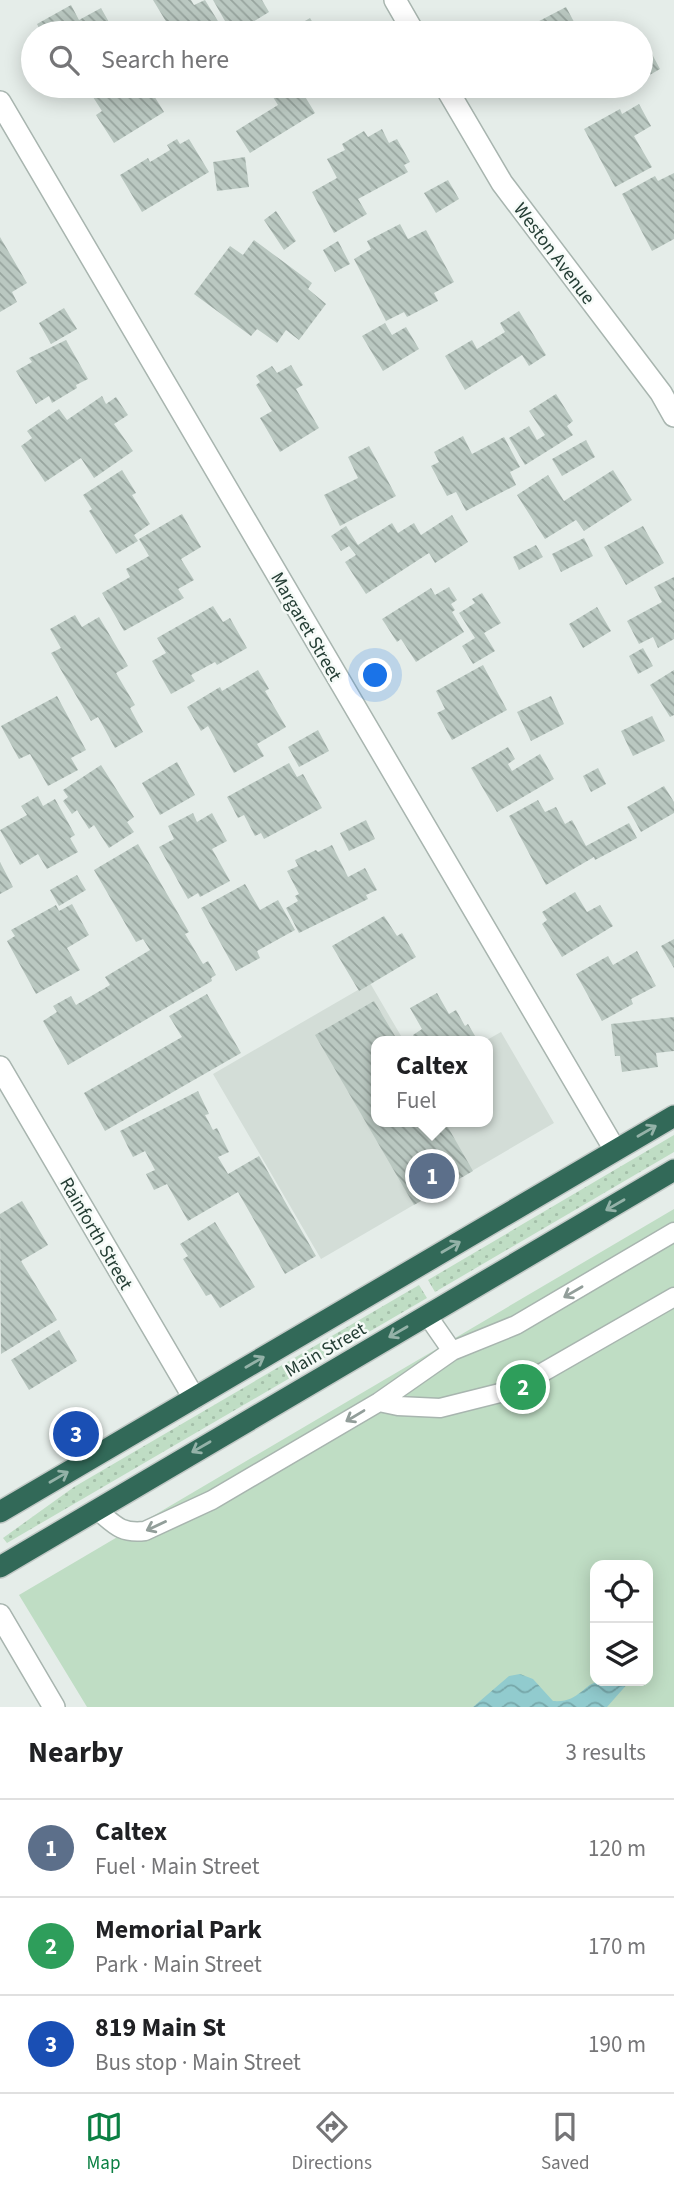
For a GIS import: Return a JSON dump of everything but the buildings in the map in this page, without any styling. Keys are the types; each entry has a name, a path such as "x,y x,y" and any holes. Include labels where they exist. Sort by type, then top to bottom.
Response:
{"highway":[{"name":"Main Street","path":"0,1512 674,1116"},
{"name":"Main Street","path":"0,1567 674,1170"}],"street":[{"path":"395,0 407,21"},
{"name":"Weston Avenue","path":"452,98 502,183 661,393 674,416"},
{"name":"Margaret Street","path":"0,102 615,1150"},
{"name":"Rainforth Street","path":"0,1067 194,1398"},
{"path":"0,1615 54,1707"}],"lane":[{"path":"96,1509 123,1531 145,1531 212,1500 379,1402 452,1351 516,1325 674,1232"},
{"path":"379,1402 398,1406 440,1408 512,1390 674,1297"},
{"path":"427,1315 452,1351"}],"shaded area":[{"path":"370,983 401,1036 371,1036 371,1127 493,1127 493,1036 501,1032 554,1123 321,1259 213,1074"}],"green space":[{"path":"674,1135 674,1152 435,1292 428,1280"},
{"path":"674,1209 674,1707 87,1707 19,1595"},
{"path":"419,1285 427,1298 7,1543 3,1538 74,1487"}],"water":[{"path":"520,1674 533,1679 553,1701 569,1699 590,1685 626,1686 607,1707 473,1707 509,1676"}],"place":[{"name":"Caltex","path":"432,1176"},
{"name":"Memorial Park","path":"523,1387"},
{"name":"819 Main St","path":"76,1434"}]}
